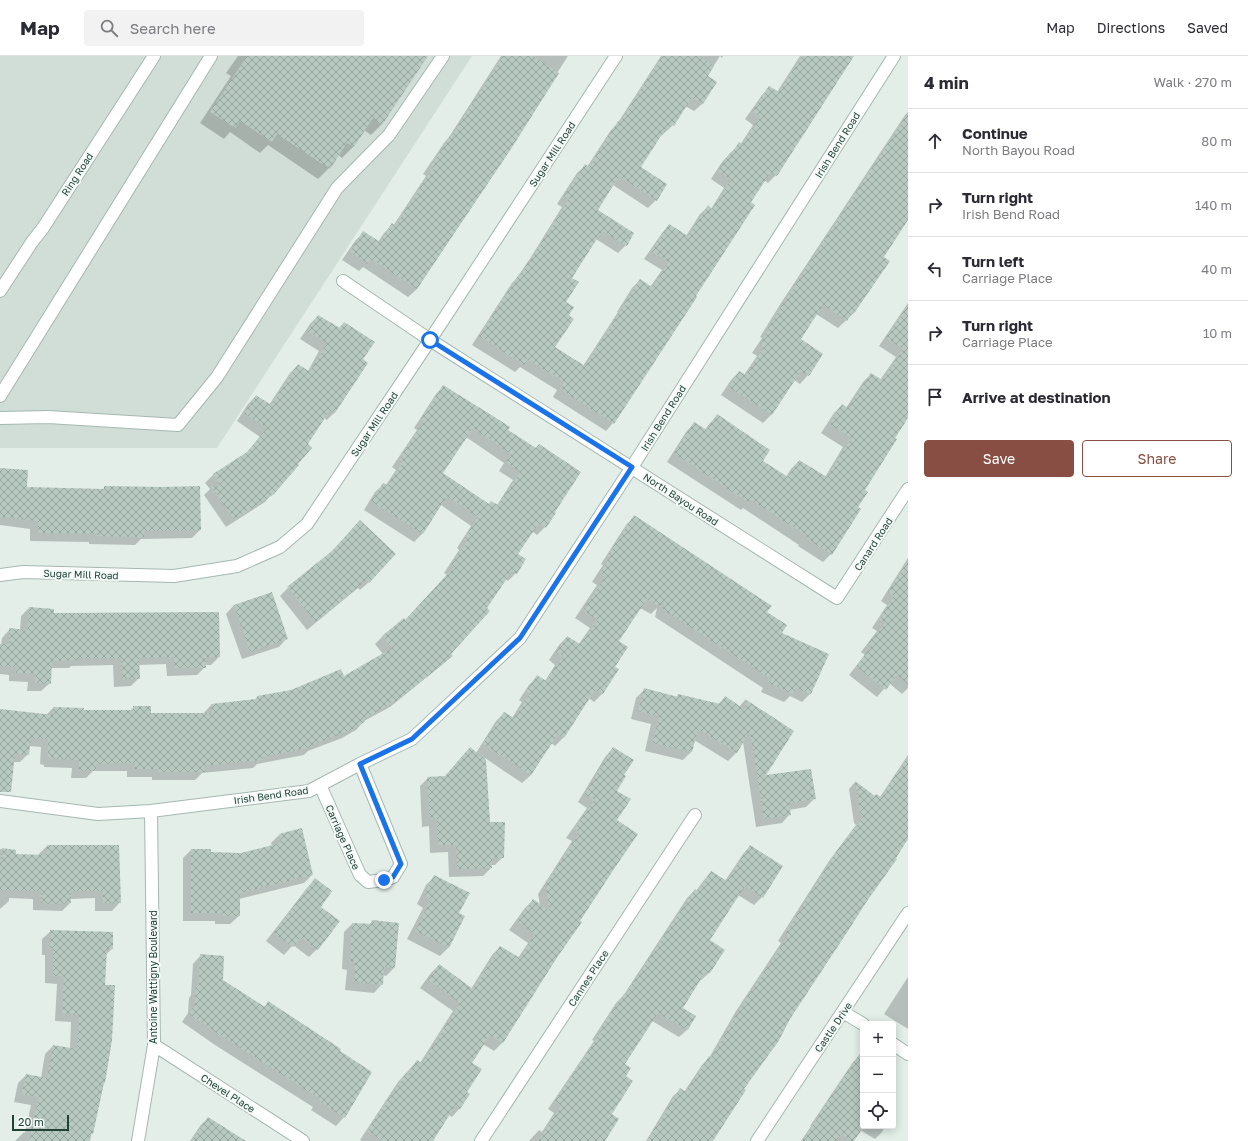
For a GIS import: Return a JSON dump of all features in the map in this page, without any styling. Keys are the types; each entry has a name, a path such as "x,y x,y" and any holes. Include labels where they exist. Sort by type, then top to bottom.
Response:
{"street":[{"name":"Ring Road","path":"0,290 43,228 154,56"},
{"path":"0,396 211,56"},
{"path":"0,418 48,417 178,426 218,377 337,188 389,135 443,56"},
{"name":"Sugar Mill Road","path":"0,575 24,572 174,576 237,566 280,547 307,524 430,340 616,56"},
{"name":"Irish Bend Road","path":"0,801 98,814 151,811 309,791 412,739 520,638 632,467 894,56"},
{"name":"North Bayou Road","path":"343,281 430,340 837,598"},
{"name":"Canard Road","path":"837,598 908,489"},
{"name":"Carriage Place","path":"320,785 360,875 368,882 393,877 401,864 360,764"},
{"name":"Antoine Wattigny Boulevard","path":"138,1141 154,1045 151,811"},
{"name":"Cannes Place","path":"481,1141 695,815"},
{"name":"Castle Drive","path":"757,1141 908,913"},
{"path":"843,1012 860,1022"},
{"name":"Chevel Place","path":"154,1045 303,1141"},
{"path":"896,1046 908,1054"}],"shaded area":[{"path":"0,56 472,56 217,448 0,448"}],"building":[{"path":"247,56 428,56 382,125 373,118 354,147 347,143 330,169 277,134 272,142 240,121 235,128 210,112"},
{"path":"503,56 533,56 559,73 511,149 417,289 371,259 368,264 350,252 363,231 380,242 392,223 395,226 433,168 431,166"},
{"path":"662,56 699,56 714,66 708,76 717,82 703,104 692,97 674,126 672,125 668,130 666,128 641,167 667,184 657,201 619,176 598,210 634,233 627,246 602,231 572,278 579,282 566,302 574,307 569,315 574,319 555,347 585,366 640,279 652,287 669,262 651,251 669,224 688,236 708,205 712,209 731,180 718,171 739,142 742,144 760,117 752,111 769,86 779,92 802,56 854,56 777,176 771,172 751,202 755,205 614,424 560,389 564,382 527,359 524,365 479,336 569,199 564,196 585,164 589,167"},
{"path":"908,113 908,220 884,257 890,261 855,312 853,311 847,321 823,305 801,339 823,354 809,376 801,371 772,415 729,387 739,371 746,375 764,347 760,344 789,294"},
{"path":"908,305 908,418 895,438 897,439 865,490 868,492 858,507 861,509 832,555 806,538 807,536 751,500 749,503 674,453 694,422 707,430 717,414 770,450 763,461 788,477 799,460 827,477 851,438 829,424 842,404 848,408 871,373 882,380 903,349 886,338"},
{"path":"318,315 340,328 344,322 375,342 363,359 368,363 335,413 330,410 308,444 312,448 298,464 299,465 274,494 234,520 211,486 221,486 213,474 247,452 267,428 244,413 256,395 271,405 298,364 310,372 327,343 307,331"},
{"path":"443,385 510,427 508,430 536,448 539,444 581,472 546,528 539,523 518,554 526,559 517,574 512,571 487,608 490,611 451,654 453,656 399,699 364,719 365,722 351,730 312,745 313,747 262,757 262,760 204,766 205,772 159,772 159,769 135,769 135,763 96,764 96,771 79,770 79,760 51,759 51,757 48,757 48,739 31,738 29,755 15,753 11,792 0,792 0,709 53,715 53,707 84,708 84,710 133,710 133,706 151,706 151,713 212,713 211,704 257,699 257,696 291,690 341,669 344,676 392,648 382,636 404,618 405,620 454,567 451,565 467,541 464,539 478,517 447,496 423,534 371,501 383,483 388,485 403,461 399,459 424,421 421,419","holes":["473,428 511,454 506,462 520,472 498,505 491,501 489,504 443,473"]},
{"path":"0,468 28,470 27,487 104,489 104,486 200,486 201,530 144,531 144,537 97,536 97,534 38,533 38,521 0,517"},
{"path":"634,515 772,606 767,612 787,625 782,633 829,654 811,694 796,688 793,694 769,683 771,679 662,609 665,599 660,607 647,599 619,641 628,647 615,667 619,669 603,694 595,690 564,738 558,734 531,775 483,744 504,712 514,718 530,694 526,691 537,675 546,681 563,656 556,652 567,636 580,644 597,620 583,610 605,577 600,573 610,557 608,555"},
{"path":"360,520 396,554 369,583 366,580 316,622 287,587 332,551"},
{"path":"908,561 908,684 897,675 886,690 856,666 872,646 868,643 885,623 879,619 894,596 888,592"},
{"path":"272,592 288,639 250,652 234,605"},
{"path":"29,607 54,609 54,613 219,612 220,657 206,657 206,668 174,668 174,657 139,658 140,679 122,679 121,658 78,658 78,660 52,661 51,684 35,683 36,674 16,673 17,667 0,666 0,644 9,644 9,628 28,630"},
{"path":"644,688 678,697 678,694 720,704 725,696 744,709 746,706 745,699 794,731 766,775 811,769 816,799 789,803 791,815 764,819 750,731 737,753 698,729 692,752 653,743 659,716 638,711"},
{"path":"470,747 486,760 490,822 505,822 504,858 492,858 492,868 457,869 456,845 438,845 437,818 430,819 427,777 445,776"},
{"path":"613,747 634,760 624,775 626,776 617,791 631,799 617,820 638,834 580,921 582,922 558,956 503,1043 490,1035 472,1063 482,1069 467,1092 470,1094 460,1109 455,1106 433,1141 383,1141 367,1131 406,1073 408,1074 417,1060 422,1063 460,1003 428,980 439,964 473,989 500,946 520,958 535,934 517,921 533,899 550,911 545,885 579,833 574,829 594,800 585,794"},
{"path":"908,756 908,839 896,858 897,859 867,901 790,1019 778,1042 744,1089 746,1090 713,1141 647,1141 680,1088 686,1092 709,1056 711,1058 743,1003 788,936 785,934 836,852 863,817 861,816 855,781 875,796 876,794 881,797"},
{"path":"302,828 313,875 240,893 240,916 223,916 222,913 191,913 191,849 211,849 211,852 241,853 281,843 279,834"},
{"path":"47,845 119,845 121,903 103,903 103,891 71,891 71,903 51,904 41,903 41,891 0,890 0,863 2,848 16,850 16,854 46,855"},
{"path":"750,845 783,866 763,898 745,886 710,940 725,950 710,973 706,971 683,1008 696,1016 688,1030 658,1013 625,1064 631,1068 626,1076 633,1081 612,1114 619,1119 605,1141 538,1141 561,1105 555,1101 601,1032 599,1031 624,994 625,995 695,889 698,891 711,871 727,881"},
{"path":"434,875 470,893 459,913 465,916 449,948 415,931 431,899 424,895"},
{"path":"315,878 332,891 321,907 340,921 318,950 301,937 293,947 274,933"},
{"path":"372,920 399,923 395,968 384,967 383,985 353,982 355,962 350,961 352,923 372,924"},
{"path":"50,930 113,932 113,949 107,949 105,985 115,985 112,1040 105,1083 93,1134 91,1133 89,1141 29,1141 39,1097 22,1094 26,1074 47,1078 53,1045 77,1049 79,1015 62,1014 64,976 53,976 53,948 50,948"},
{"path":"200,954 224,956 223,980 265,1007 268,1001 341,1049 340,1051 372,1072 345,1118 319,1101 320,1099 189,1014 195,1004 196,988 199,986"},
{"path":"860,1053 860,1129 862,1129 854,1141 851,1141 841,1134 836,1141 802,1141 817,1119 816,1118"},
{"path":"208,1117 246,1141 192,1141"}],"route":[{"path":"384,880 393,877 401,864 360,764 412,739 520,638 632,467 430,340"}]}
